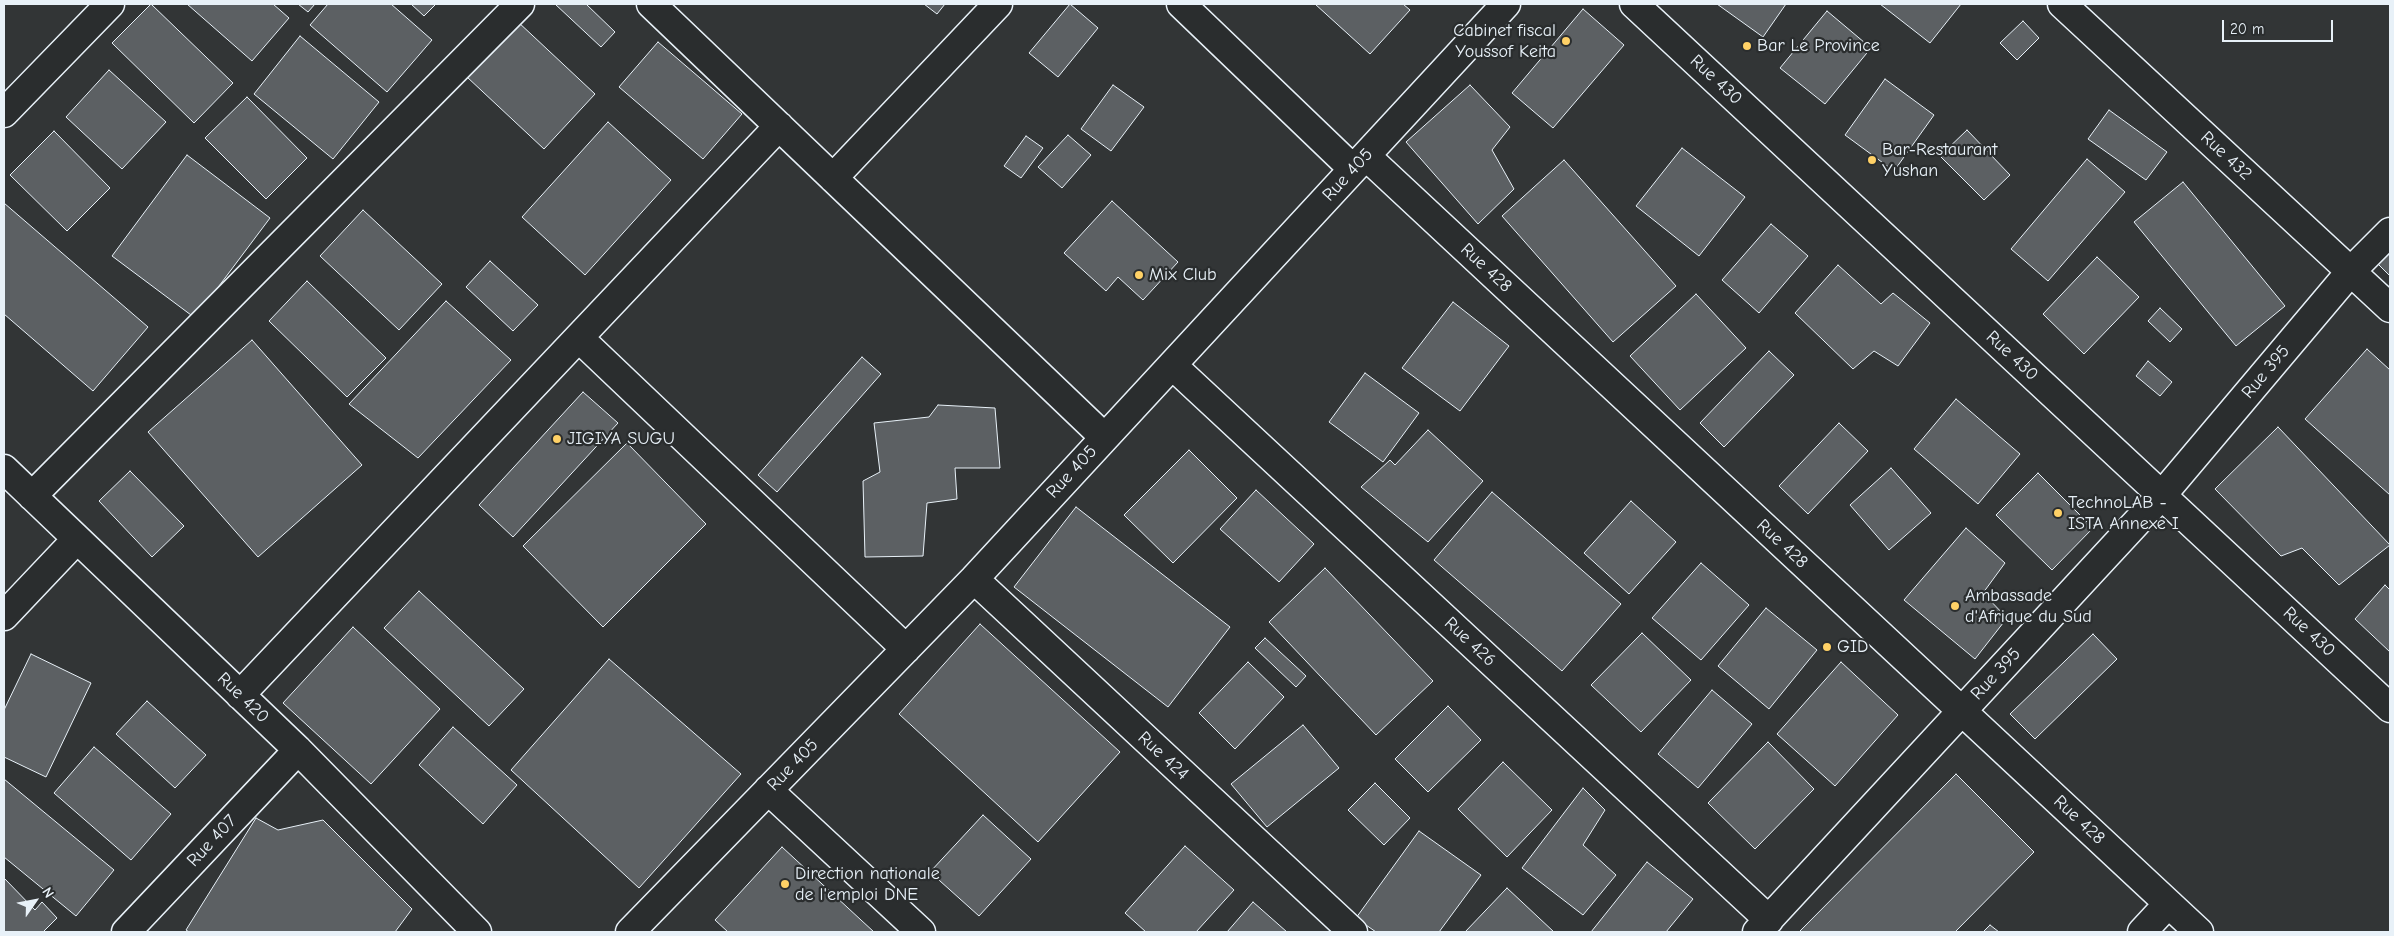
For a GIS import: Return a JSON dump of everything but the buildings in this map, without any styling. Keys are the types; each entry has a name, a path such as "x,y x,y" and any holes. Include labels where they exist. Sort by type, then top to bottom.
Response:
{"street":[{"path":"4,113 110,4"},
{"path":"32,496 520,4"},
{"path":"651,4 1104,437"},
{"path":"833,178 998,4"},
{"name":"Rue 428","path":"1181,4 1359,162 1962,711 2199,932"},
{"name":"Rue 405","path":"630,932 974,579 1506,4"},
{"name":"Rue 430","path":"1634,4 2390,708"},
{"name":"Rue 432","path":"2062,4 2390,308"},
{"path":"240,695 779,126"},
{"name":"Rue 395","path":"1763,926 2162,495 2351,271 2390,232"},
{"path":"579,338 906,649"},
{"name":"Rue 426","path":"1172,365 1763,926"},
{"name":"Rue 420","path":"4,469 298,750 477,932"},
{"path":"4,616 77,539"},
{"name":"Rue 424","path":"974,579 1353,932"},
{"name":"Rue 407","path":"126,932 298,750"},
{"path":"768,790 920,932"},
{"path":"2142,932 2168,904"}],"place":[{"name":"Cabinet fiscal Youssof Keita","path":"1566,41"},
{"name":"Bar Le Province","path":"1747,46"},
{"name":"Bar-Restaurant Yushan","path":"1872,160"},
{"name":"Mix Club","path":"1139,275"},
{"name":"JIGIYA SUGU","path":"557,439"},
{"name":"TechnoLAB - ISTA Annexe I","path":"2058,513"},
{"name":"Ambassade d'Afrique du Sud","path":"1955,606"},
{"name":"GID","path":"1827,647"},
{"name":"Direction nationale de l'emploi DNE","path":"785,884"}]}
